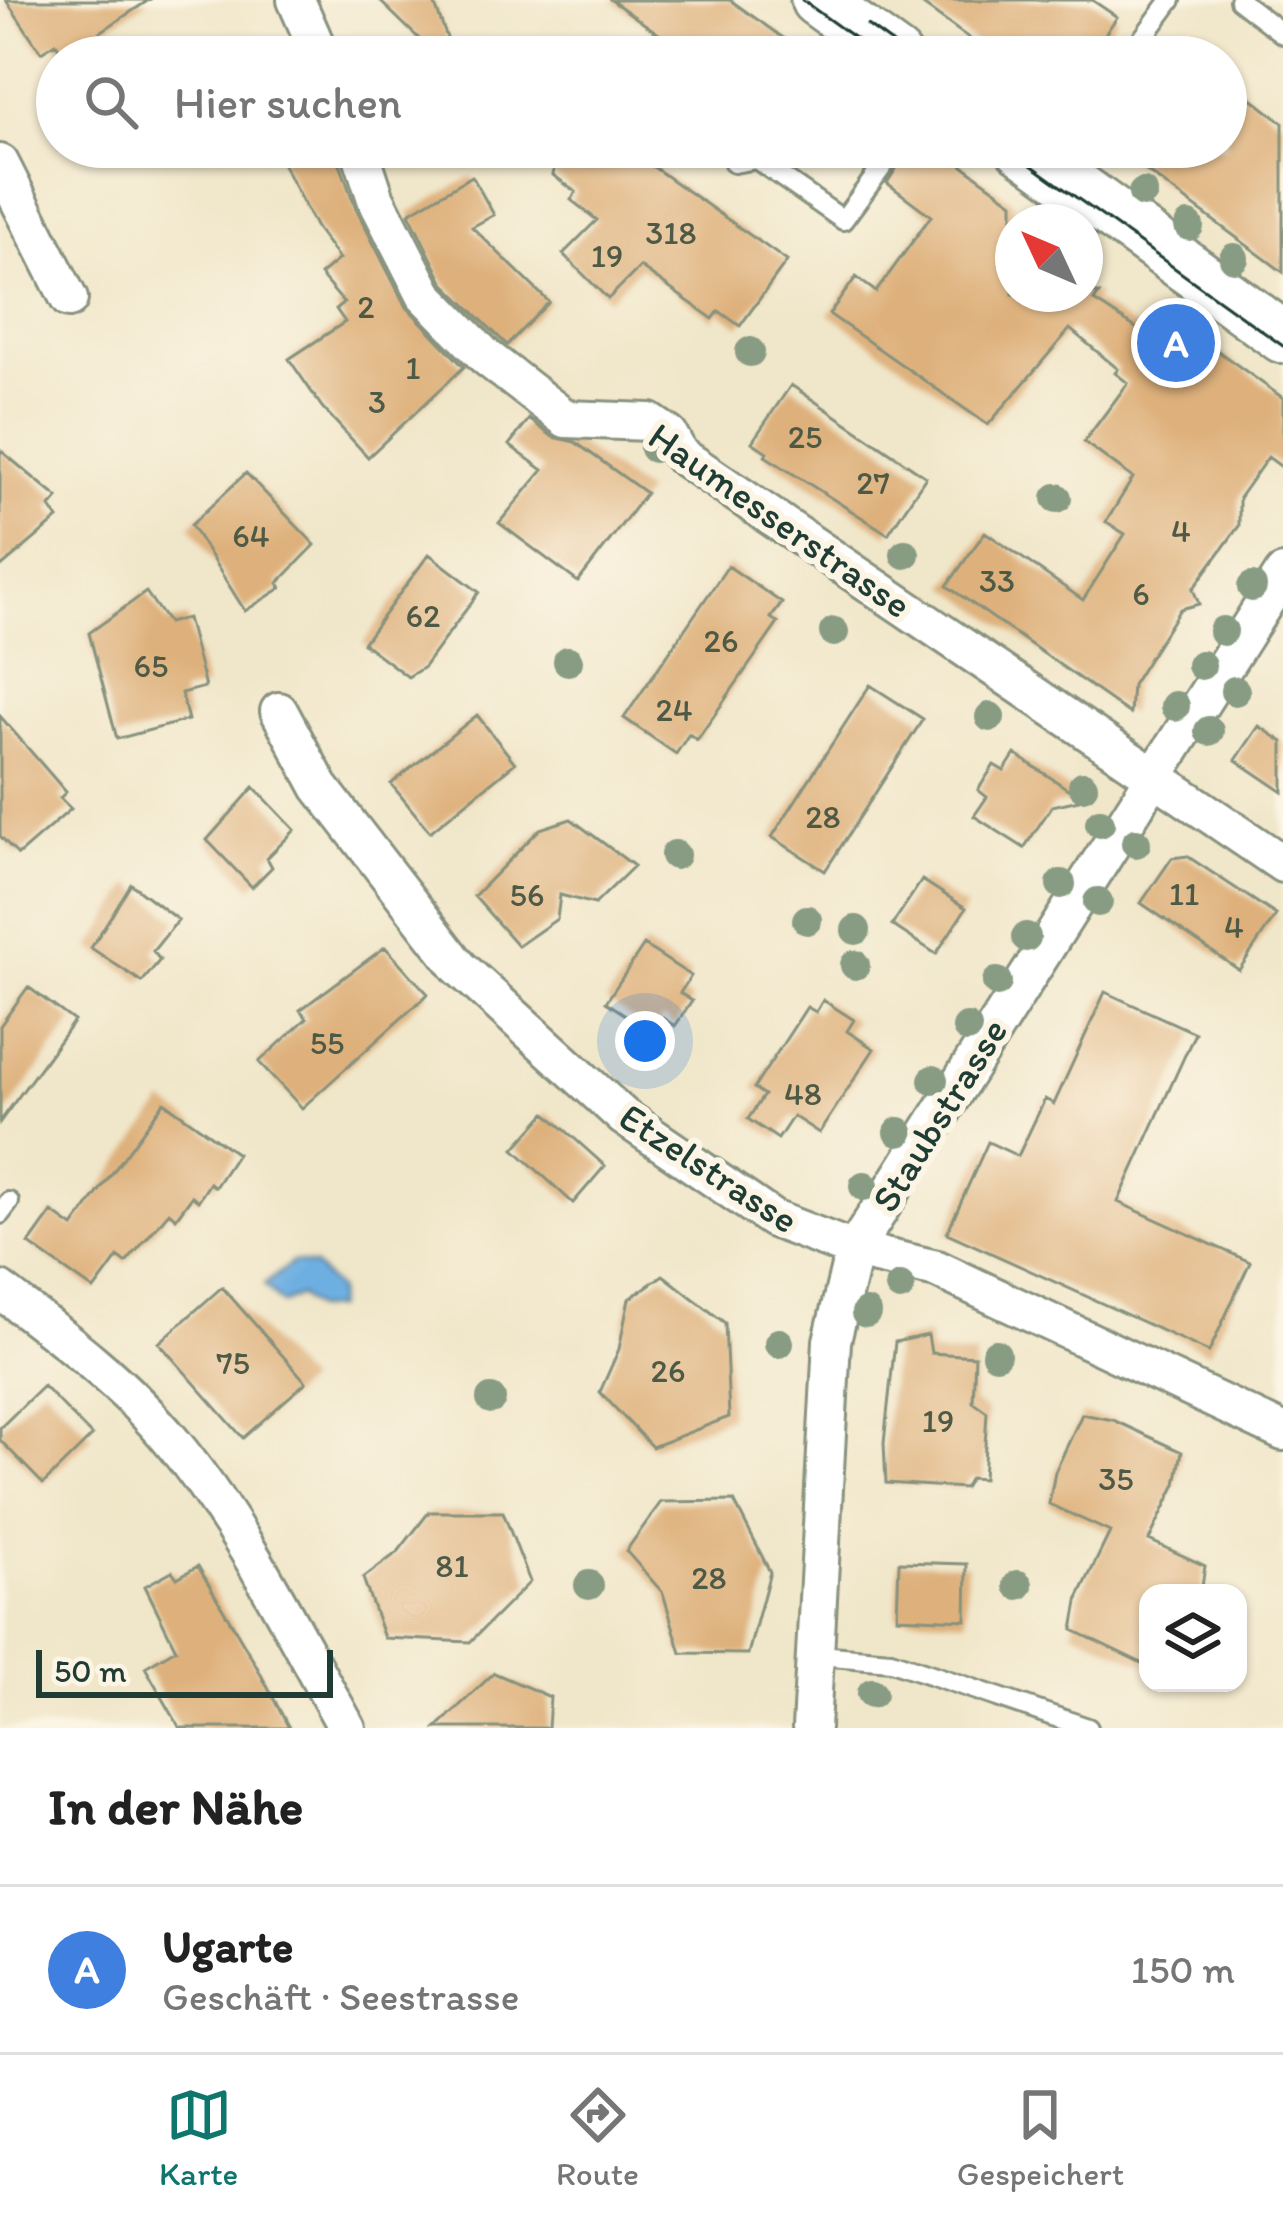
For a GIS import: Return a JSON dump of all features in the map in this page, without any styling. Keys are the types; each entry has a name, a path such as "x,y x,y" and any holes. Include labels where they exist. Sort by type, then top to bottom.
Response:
{"street":[{"path":"296,0 312,36"},
{"path":"817,0 867,36"},
{"path":"0,164 69,299"},
{"name":"Haumesserstrasse","path":"366,168 376,199 425,295 486,357 566,419 650,422 669,435 680,455 1283,864"},
{"path":"1063,168 1283,337"},
{"name":"Staubstrasse","path":"811,1728 819,1655 832,1341 854,1250 1283,574"},
{"name":"Etzelstrasse","path":"279,711 320,788 445,950 507,1014 624,1117 773,1219 854,1250 937,1269 1283,1432"},
{"path":"0,1289 119,1386 172,1442 218,1505 347,1728"}],"lane":[{"path":"1145,36 1171,0"},
{"path":"1239,0 1283,34"},
{"path":"769,168 843,220 881,168"},
{"path":"819,1655 891,1660 1088,1728"}],"water":[{"path":"293,1262 314,1266 337,1290 335,1308 315,1309 299,1295 282,1304 264,1285"}],"building":[{"path":"6,0 149,0 94,36 36,36 36,45"},
{"path":"379,0 433,0 446,36 416,36"},
{"path":"611,0 730,0 781,36 662,36"},
{"path":"916,0 1092,0 1117,17 1104,36 966,36"},
{"path":"1247,95 1283,123 1283,272 1142,168 1247,168"},
{"path":"285,168 341,168 356,209 405,305 464,367 368,457 322,407 289,359 345,322 336,309 344,303 320,275 339,259 316,228"},
{"path":"655,168 787,261 740,326 719,311 713,319 640,267 608,299 563,254 597,220 571,200 576,192 553,175 554,169"},
{"path":"897,168 966,168 1013,202 995,204 995,312 1103,312 1103,307 1144,333 1161,310 1283,398 1283,468 1268,457 1239,498 1239,526 1193,589 1199,604 1180,609 1132,685 1130,714 947,586 985,532 1083,600 1125,534 1106,522 1133,478 1084,442 1128,383 1115,373 1118,369 1070,329 988,425 829,314 856,277 876,292 931,216 887,183"},
{"path":"472,176 494,215 472,227 549,302 507,345 443,282 409,213"},
{"path":"791,385 926,477 888,534 765,456 767,452 752,442"},
{"path":"529,419 553,437 575,442 646,493 578,582 499,523 543,470 509,445"},
{"path":"0,450 58,498 50,507 58,519 0,568"},
{"path":"246,473 315,545 278,583 281,588 245,611 191,525"},
{"path":"429,554 479,592 424,667 408,677 363,643"},
{"path":"728,566 782,603 771,618 778,623 697,740 689,734 676,754 624,718"},
{"path":"146,592 168,623 187,618 205,687 181,693 188,720 117,739 89,633"},
{"path":"870,685 923,719 825,871 772,837"},
{"path":"477,715 515,763 430,832 391,784"},
{"path":"0,716 66,792 60,798 71,809 18,855 0,836"},
{"path":"1259,726 1283,742 1283,792 1236,760"},
{"path":"1015,754 1083,799 1052,806 1024,848 974,816 987,797 978,790 994,765 1004,771"},
{"path":"254,787 295,830 267,858 272,867 252,887 207,840"},
{"path":"571,819 634,866 595,904 560,895 557,919 518,946 474,896 540,829"},
{"path":"1187,856 1276,915 1239,970 1141,903 1172,858"},
{"path":"922,880 966,908 936,954 892,925"},
{"path":"131,884 178,920 153,951 160,960 142,982 91,948"},
{"path":"644,945 691,976 680,993 692,1001 675,1026 663,1018 653,1033 606,1002"},
{"path":"385,947 428,994 302,1108 259,1062 307,1018 300,1010"},
{"path":"28,987 74,1021 0,1122 0,1026"},
{"path":"1105,992 1195,1033 1118,1202 1250,1262 1209,1352 947,1233 988,1142 1018,1156 1045,1099 1054,1104"},
{"path":"823,1000 854,1020 847,1031 874,1049 819,1133 793,1116 778,1139 748,1119 764,1095 754,1088 807,1007 816,1012"},
{"path":"164,1102 237,1154 215,1187 210,1183 198,1201 192,1196 176,1218 169,1212 126,1263 118,1257 94,1290 29,1244 52,1212 73,1227"},
{"path":"546,1113 605,1166 573,1203 514,1149"},
{"path":"663,1275 725,1323 729,1417 652,1447 600,1392 619,1349 629,1299"},
{"path":"222,1287 306,1382 243,1438 159,1343"},
{"path":"928,1335 931,1353 975,1356 973,1402 987,1412 983,1479 970,1478 964,1488 886,1483 884,1443 895,1342"},
{"path":"43,1386 92,1436 43,1484 0,1440 0,1428"},
{"path":"1082,1414 1113,1420 1182,1452 1176,1484 1149,1540 1205,1566 1202,1584 1139,1584 1139,1662 1073,1630 1079,1596 1110,1532 1049,1504 1055,1472"},
{"path":"734,1501 770,1572 748,1654 681,1653 663,1593 626,1551 661,1502"},
{"path":"429,1512 503,1512 530,1582 470,1642 384,1638 363,1578 398,1552"},
{"path":"899,1562 967,1564 966,1620 897,1617"},
{"path":"198,1566 289,1728 180,1728 145,1667 176,1649 145,1586 172,1571 177,1578"},
{"path":"494,1673 550,1697 548,1728 436,1728"}],"tram line":[{"path":"802,0 852,36"},
{"path":"867,25 882,36"},
{"path":"1035,168 1283,346"}],"place":[{"name":"Ugarte","path":"1176,343"}]}
